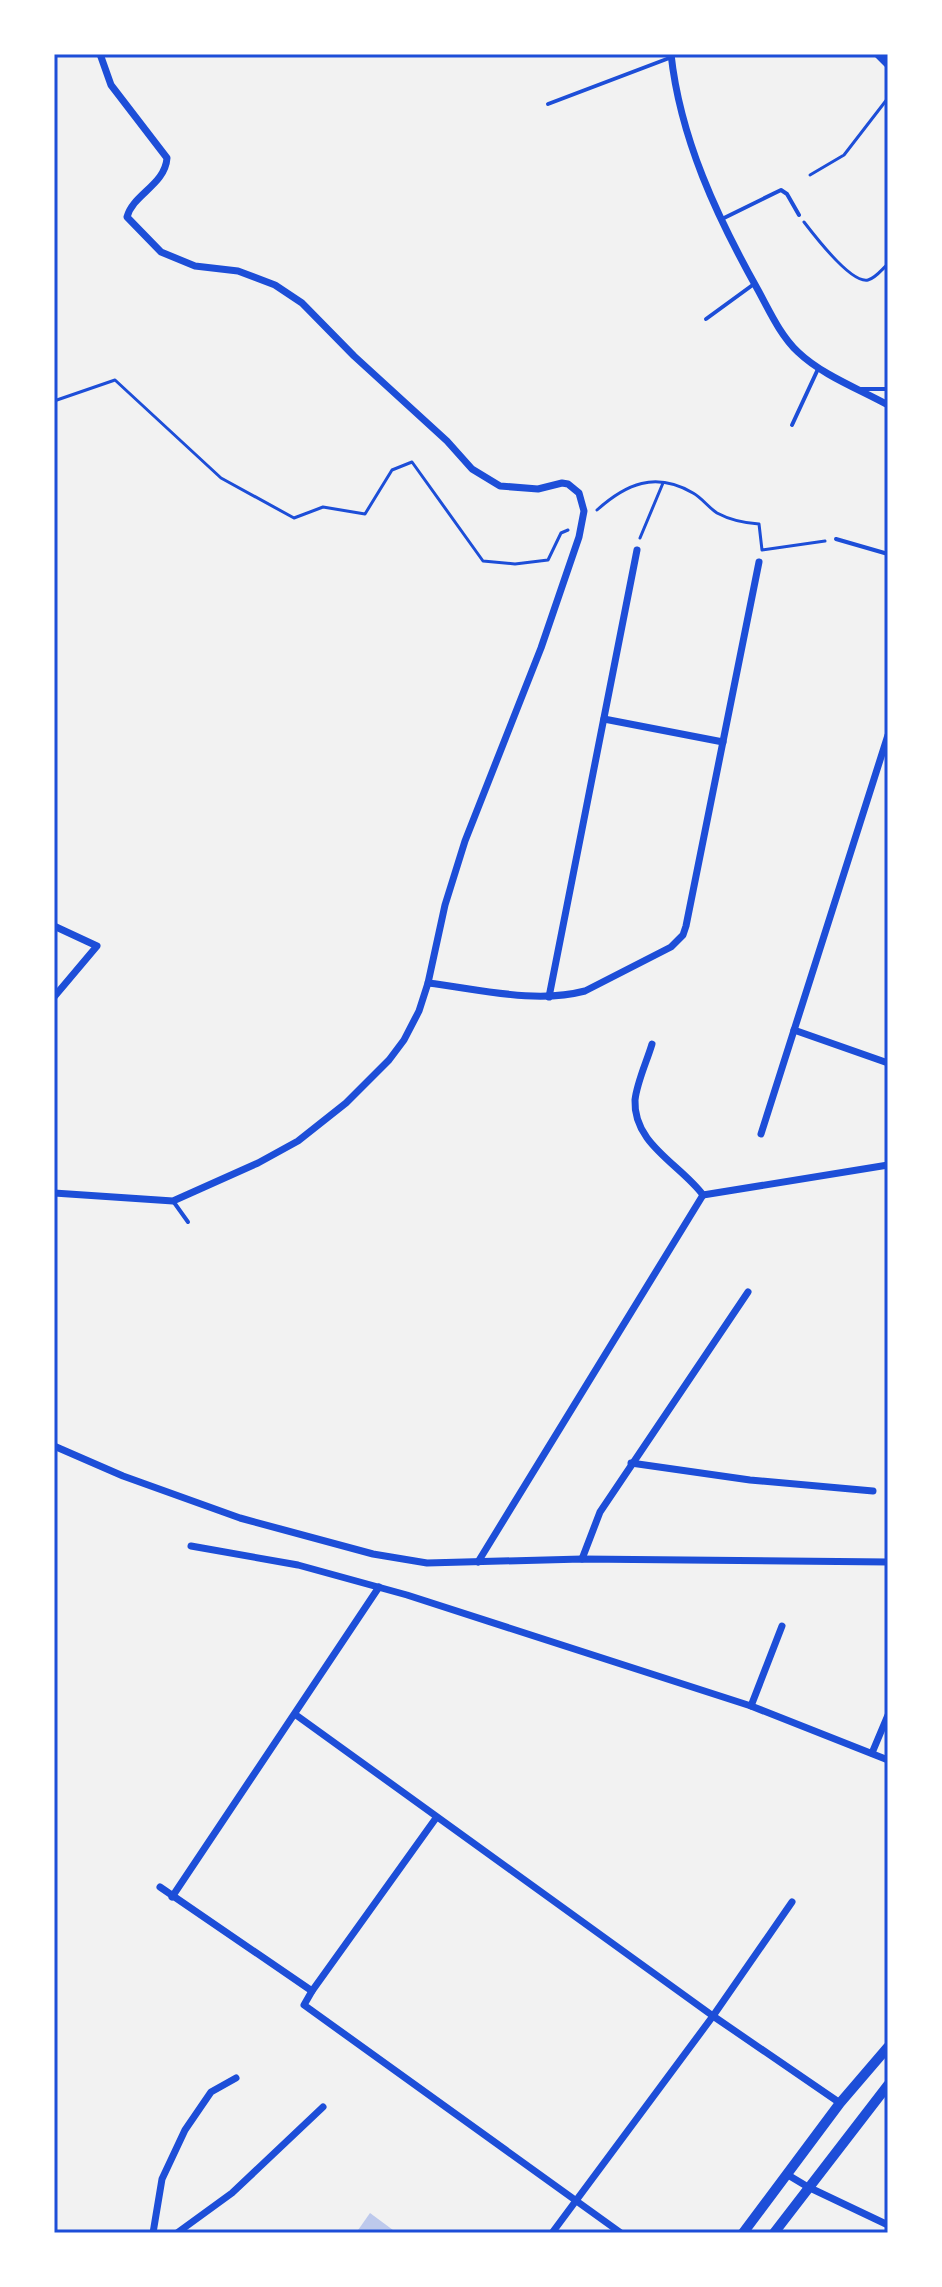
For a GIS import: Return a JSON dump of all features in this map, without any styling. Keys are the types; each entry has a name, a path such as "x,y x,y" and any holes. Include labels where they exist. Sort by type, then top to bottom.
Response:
{"main road":[{"path":"743,2233 840,2103 888,2048"},
{"path":"774,2233 888,2085"}],"street":[{"path":"54,1193 173,1201 277,1154 298,1141 370,1081 404,1040 419,1011 428,983 440,927 465,841 541,648 582,525 582,499 574,487 562,483 538,489 500,486 472,469 447,441 293,297 275,285 238,271 195,266 161,252 127,217 129,208 167,168 167,158 111,85 100,54"},
{"path":"877,54 888,65"},
{"path":"672,55 683,115 721,220 754,284 791,344 819,367 888,405"},
{"path":"549,997 637,550"},
{"path":"428,983 549,997 585,991 671,947 683,935 759,562"},
{"path":"604,719 723,742"},
{"path":"761,1134 888,735"},
{"path":"54,926 97,946 54,997"},
{"path":"794,1030 888,1063"},
{"path":"652,1044 635,1099 640,1130 654,1148 681,1170 703,1195"},
{"path":"478,1562 703,1195 888,1165"},
{"path":"582,1559 600,1512 748,1292"},
{"path":"54,1446 123,1476 255,1522 373,1554 427,1563 582,1559 888,1562"},
{"path":"631,1463 750,1480 873,1491"},
{"path":"191,1546 298,1565 379,1587 751,1706 888,1760"},
{"path":"172,1897 379,1587"},
{"path":"751,1706 782,1626"},
{"path":"296,1715 713,2016 840,2103"},
{"path":"872,1753 888,1715"},
{"path":"436,1818 304,2005 621,2233"},
{"path":"160,1887 312,1991"},
{"path":"552,2233 713,2016 792,1902"},
{"path":"153,2233 162,2179 185,2130 211,2092 236,2078"},
{"path":"177,2233 232,2193 323,2107"},
{"path":"788,2175 888,2225"}],"lane":[{"path":"548,104 672,55"},
{"path":"721,220 781,190 786,192 799,215"},
{"path":"706,319 754,284"},
{"path":"792,425 819,367"},
{"path":"859,389 888,389"},
{"path":"836,539 888,554"},
{"path":"173,1201 188,1222"}],"path":[{"path":"810,175 844,155 888,98"},
{"path":"799,215 826,249 864,281 888,264"},
{"path":"54,401 115,380 221,478 294,518 323,507 365,514 392,470 412,462 483,561 515,564 548,560 561,533 582,525 611,497 635,482 663,483 692,492 717,513 742,523 759,524 762,550 836,539"},
{"path":"637,550 643,525 663,483"}],"building":[{"path":"370,2213 397,2233 356,2233"}]}
